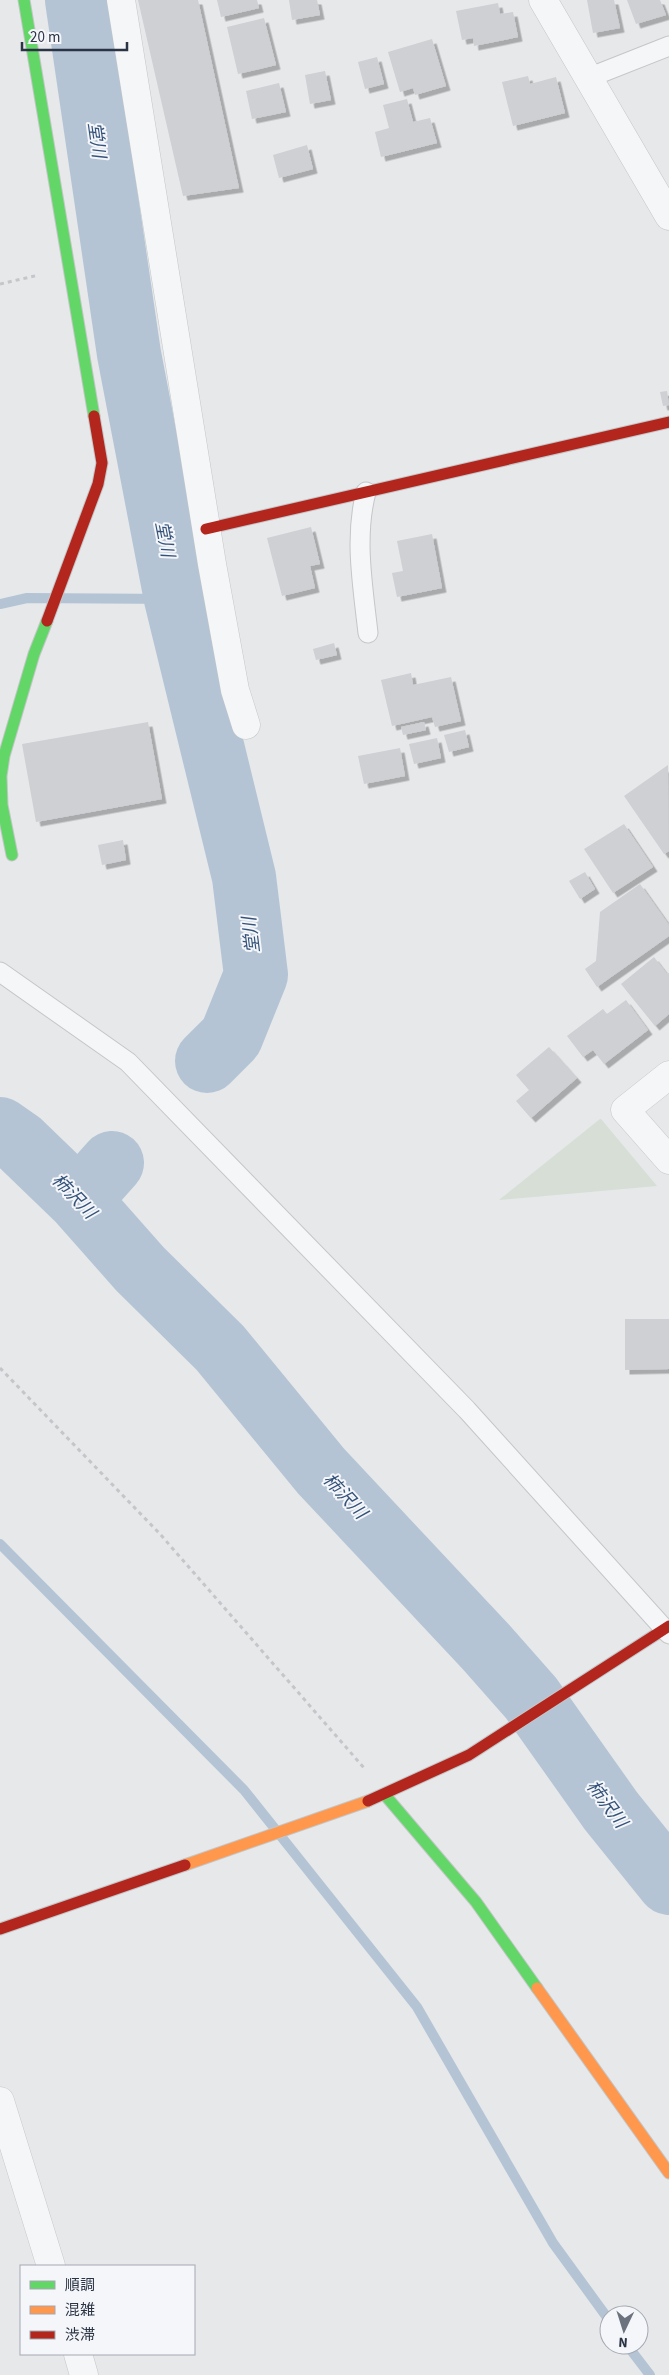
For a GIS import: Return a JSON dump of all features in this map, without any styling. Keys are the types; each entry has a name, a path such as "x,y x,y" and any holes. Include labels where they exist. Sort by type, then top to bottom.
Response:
{"street":[{"path":"12,855 2,805 1,776 4,756 34,654 98,484 102,463 24,0"},
{"path":"121,0 206,529 235,690 246,724"},
{"path":"543,0 669,216"},
{"path":"206,529 669,422"},
{"path":"669,1075 625,1110 669,1160"},
{"path":"0,1929 385,1795 469,1755 668,1629"},
{"path":"385,1795 476,1902 669,2173"},
{"path":"0,2101 51,2265"},
{"path":"78,2355 84,2375"}],"lane":[{"path":"588,78 669,46"},
{"path":"366,492 360,525 368,633"},
{"path":"0,972 128,1062 467,1410 668,1629"}],"path":[{"path":"0,284 69,268"},
{"path":"0,1368 160,1534 357,1759 385,1795"}],"shaded area":[{"path":"600,1119 657,1186 499,1200"}],"building":[{"path":"138,0 198,0 239,188 183,196"},
{"path":"217,0 257,0 259,8 221,17"},
{"path":"289,0 317,0 320,15 292,20"},
{"path":"587,0 614,0 620,28 593,33"},
{"path":"627,0 660,0 666,15 636,24"},
{"path":"498,3 500,14 513,12 518,37 474,46 473,38 462,40 456,11"},
{"path":"264,18 276,65 238,74 227,27"},
{"path":"432,39 446,86 415,95 413,88 400,92 388,52"},
{"path":"377,57 384,84 365,89 358,62"},
{"path":"325,71 331,100 310,104 305,75"},
{"path":"528,76 530,84 556,77 565,113 513,126 502,82"},
{"path":"279,83 286,112 252,119 246,91"},
{"path":"407,99 413,122 430,118 437,143 381,157 375,132 389,128 383,105"},
{"path":"307,145 313,169 279,178 273,155"},
{"path":"667,391 669,405 663,406 660,392"},
{"path":"311,527 320,564 310,566 315,588 282,596 267,538"},
{"path":"432,534 442,588 397,597 392,573 403,571 397,541"},
{"path":"334,643 337,655 316,660 313,649"},
{"path":"411,673 413,685 451,677 461,721 435,727 432,717 392,726 381,680"},
{"path":"148,722 162,799 36,822 22,744"},
{"path":"424,722 426,730 403,735 401,727"},
{"path":"465,730 469,747 449,752 444,735"},
{"path":"437,738 441,758 414,764 409,744"},
{"path":"400,748 405,776 364,784 358,756"},
{"path":"668,765 669,851 664,854 624,796"},
{"path":"624,824 653,867 613,893 584,849"},
{"path":"123,840 126,860 102,865 98,845"},
{"path":"585,872 595,889 580,899 569,881"},
{"path":"640,884 669,925 669,936 597,987 585,969 596,961 600,912"},
{"path":"654,957 667,974 669,973 669,1014 655,1026 621,984"},
{"path":"626,1000 648,1030 604,1064 593,1050 583,1057 567,1036 603,1009 607,1014"},
{"path":"549,1047 577,1078 531,1118 516,1101 529,1090 516,1075"},
{"path":"625,1319 669,1319 669,1369 625,1370"}],"waterway":[{"name":"堂川","path":"77,0 129,354 176,599 244,877 256,975 231,1037 207,1061"},
{"path":"0,604 27,598 176,599"},
{"name":"柿沢川","path":"0,1129 20,1143 79,1200 140,1269 220,1348 321,1471 486,1647 531,1698 611,1811 669,1883"},
{"name":"堂川","path":"79,1200 112,1163"},
{"path":"0,1544 244,1790 417,2007 553,2243 599,2306"},
{"path":"635,2355 650,2375"}],"traffic: fast":[{"path":"24,0 94,416"},
{"path":"12,855 2,805 1,776 4,756 34,654 47,621"},
{"path":"385,1795 476,1902 537,1988"}],"traffic: slow":[{"path":"185,1865 368,1801"},
{"path":"537,1988 669,2173"}],"traffic: jam":[{"path":"47,621 98,484 102,463 94,416"},
{"path":"206,529 669,422"},
{"path":"368,1801 469,1755 669,1626"},
{"path":"0,1929 185,1865"}]}
